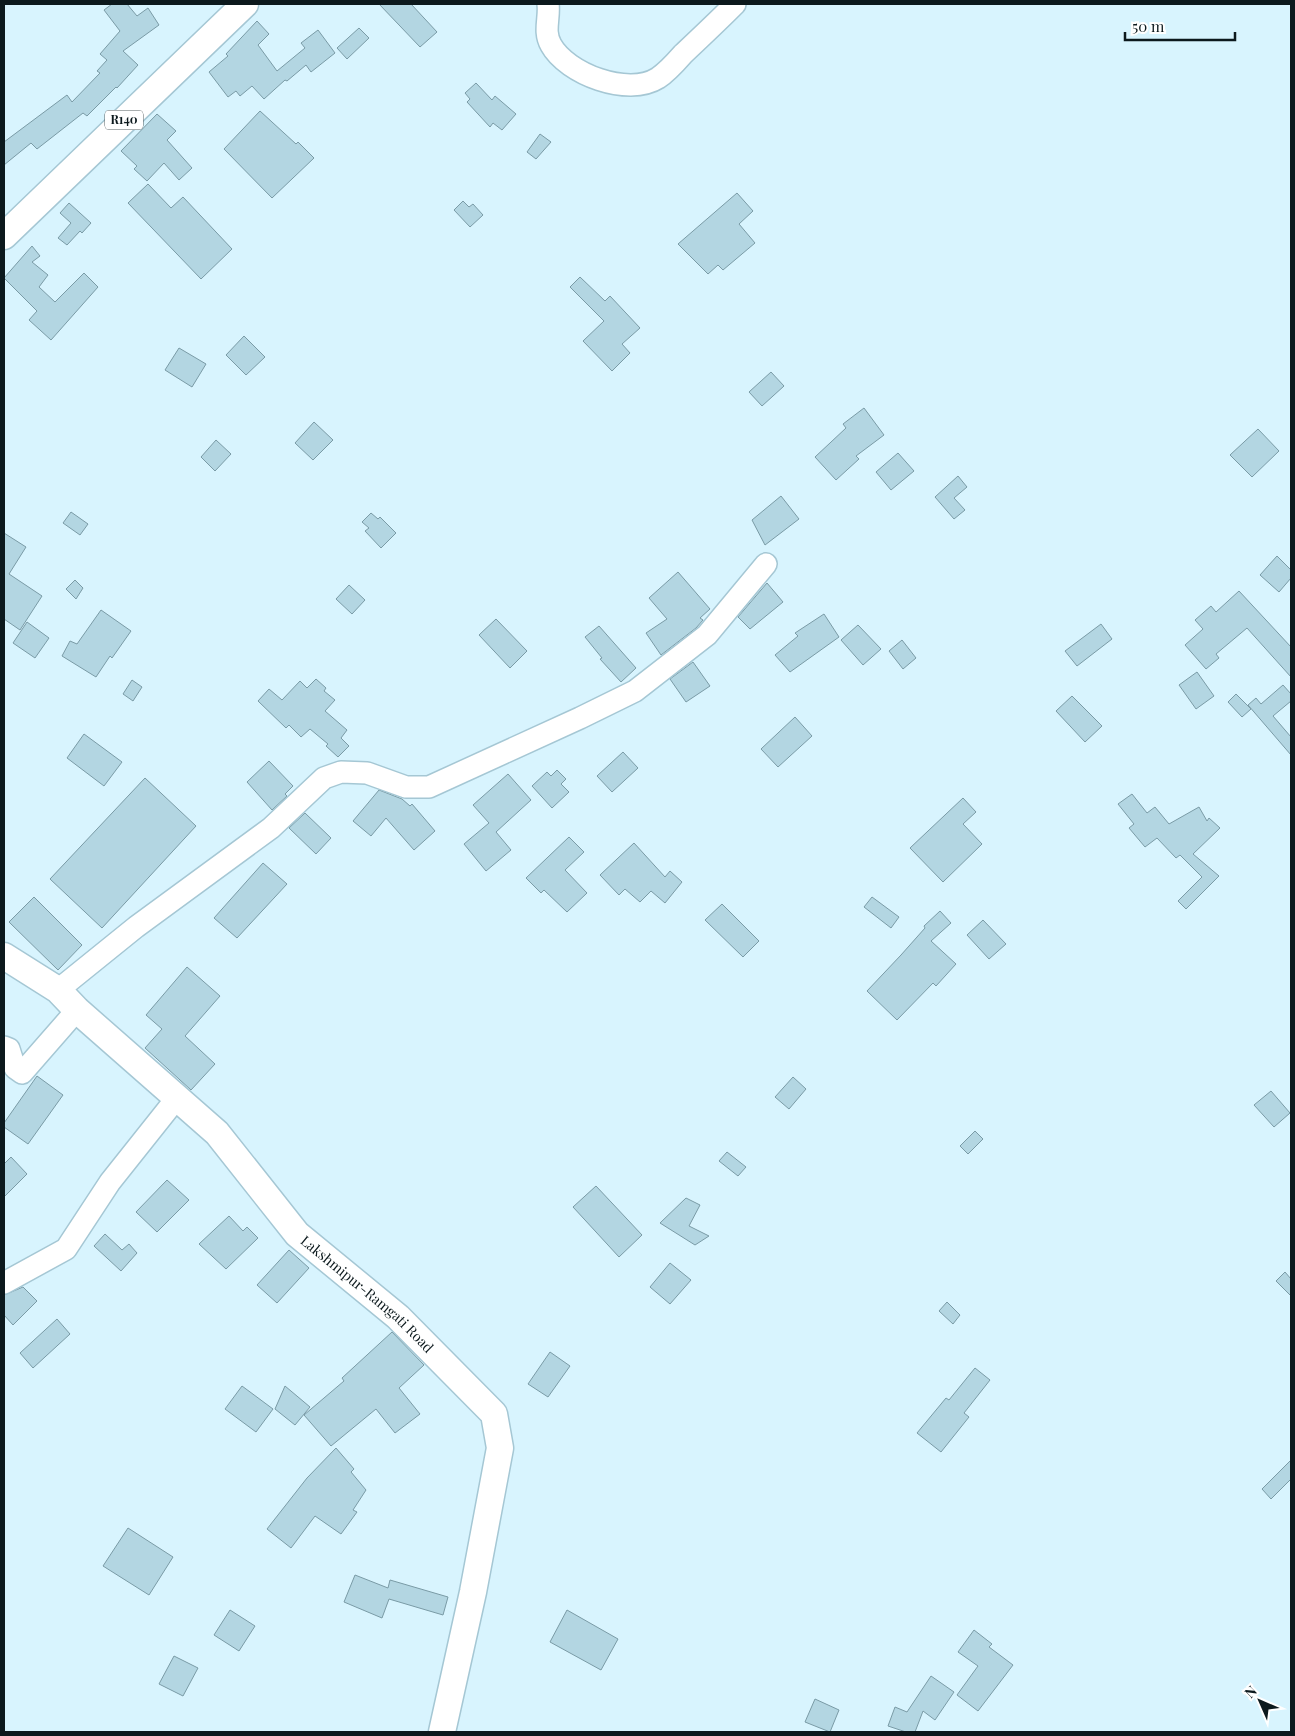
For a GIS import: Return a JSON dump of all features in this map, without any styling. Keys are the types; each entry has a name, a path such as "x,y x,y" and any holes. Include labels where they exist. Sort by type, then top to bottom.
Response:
{"main road":[{"name":"R140","path":"4,236 245,4"},
{"name":"Lakshmipur-Ramgati Road","path":"4,956 58,990 77,1010 176,1099 217,1133 297,1234 398,1317 494,1414 500,1448 473,1592 442,1732"}],"street":[{"path":"548,4 546,31 551,45 564,61 584,74 602,81 633,84 658,78 735,4"},
{"path":"58,990 136,927 271,828 324,778 341,772 367,773 406,787 429,787 580,718 634,691 707,635 766,564"},
{"path":"4,1047 9,1049 14,1068 22,1073 77,1010"},
{"path":"4,1284 66,1249 110,1182 176,1099"}],"building":[{"path":"112,4 127,4 137,16 148,8 159,25 123,51 138,65 87,116 83,113 37,149 31,143 4,165 4,142 67,95 72,102 100,73 97,71 107,60 100,54 120,31 104,10"},
{"path":"379,4 411,4 437,32 420,47"},
{"path":"257,21 269,34 258,45 277,71 305,48 301,43 318,30 335,53 311,72 306,65 287,81 285,80 264,99 252,86 240,96 236,91 228,97 209,72 228,56 226,54"},
{"path":"359,28 369,38 347,59 337,48"},
{"path":"476,83 492,100 495,96 516,114 502,130 493,123 490,127 467,102 470,99 465,93"},
{"path":"260,111 296,144 298,142 314,158 272,198 224,149"},
{"path":"157,114 176,131 167,140 192,168 179,180 164,163 147,181 134,169 137,166 121,151"},
{"path":"540,134 551,142 536,159 527,152"},
{"path":"148,184 171,208 183,197 232,249 201,279 128,203"},
{"path":"737,193 753,211 739,224 755,243 723,270 718,265 708,274 678,244"},
{"path":"463,201 469,207 473,204 483,215 470,227 454,210"},
{"path":"69,203 91,223 82,233 80,231 67,245 58,238 71,223 60,213"},
{"path":"32,246 40,256 32,262 48,275 39,287 55,302 84,273 98,287 51,340 29,320 37,311 4,278"},
{"path":"580,277 605,301 610,296 640,328 622,344 630,353 612,371 583,341 604,321 570,287"},
{"path":"244,336 265,357 246,375 226,355"},
{"path":"179,348 206,364 192,387 165,370"},
{"path":"771,372 784,386 762,406 749,392"},
{"path":"864,408 884,435 856,456 859,459 836,480 815,457 846,428 843,424"},
{"path":"314,422 333,440 313,460 295,443"},
{"path":"1258,429 1279,451 1252,477 1230,455"},
{"path":"216,440 231,454 215,471 201,457"},
{"path":"898,453 914,471 891,490 876,472"},
{"path":"958,476 967,487 954,498 965,510 954,519 935,497"},
{"path":"781,496 799,519 765,545 752,520"},
{"path":"71,512 88,524 80,535 63,523"},
{"path":"371,513 378,519 380,517 396,533 381,548 365,531 369,528 362,522"},
{"path":"4,533 26,547 9,574 42,596 20,630 4,619"},
{"path":"1277,556 1291,570 1291,578 1279,592 1260,575"},
{"path":"678,572 710,609 700,618 703,620 696,628 661,655 646,633 667,619 649,598"},
{"path":"75,580 83,588 76,599 66,589"},
{"path":"767,583 783,602 750,629 738,617"},
{"path":"349,585 365,600 352,614 336,599"},
{"path":"1239,591 1291,647 1291,677 1247,628 1216,654 1219,658 1206,669 1185,645 1203,629 1195,620 1211,606 1216,612"},
{"path":"101,610 131,631 112,658 110,656 96,677 62,656 70,641 77,644"},
{"path":"824,614 839,637 790,672 775,655 798,636 795,633"},
{"path":"496,619 527,651 510,668 479,635"},
{"path":"27,622 49,638 35,658 13,643"},
{"path":"1101,624 1112,639 1077,666 1065,651"},
{"path":"858,625 881,649 863,665 841,640"},
{"path":"599,626 636,668 621,682 600,659 602,658 585,637"},
{"path":"902,640 916,658 903,669 889,651"},
{"path":"693,662 710,686 686,702 670,679"},
{"path":"1197,672 1214,696 1196,709 1179,685"},
{"path":"316,679 326,688 324,691 335,700 325,711 347,730 341,738 349,746 338,757 326,746 328,744 310,729 301,737 289,725 286,728 258,701 269,689 282,700 300,681 307,688"},
{"path":"132,680 142,687 133,701 123,694"},
{"path":"1283,685 1291,694 1291,701 1273,716 1291,737 1291,755 1248,705 1256,698 1261,704"},
{"path":"1236,694 1251,709 1242,717 1228,702"},
{"path":"1072,696 1102,726 1085,742 1056,711"},
{"path":"795,717 812,736 778,767 761,749"},
{"path":"84,734 122,762 104,786 67,758"},
{"path":"623,752 638,768 612,792 597,776"},
{"path":"269,761 293,786 285,794 287,796 272,810 247,782"},
{"path":"557,770 566,779 561,784 569,792 552,808 532,786 547,772 551,776"},
{"path":"508,774 531,800 496,832 511,850 486,871 464,844 489,823 473,805"},
{"path":"145,778 196,826 102,928 50,879"},
{"path":"379,790 402,799 410,806 412,804 435,831 414,850 386,818 371,836 353,821"},
{"path":"1132,794 1147,813 1155,807 1169,824 1199,807 1207,821 1209,818 1220,828 1193,854 1219,876 1186,909 1178,901 1202,877 1180,855 1176,858 1157,838 1145,847 1129,828 1134,824 1118,804"},
{"path":"963,798 976,812 963,824 982,844 943,882 910,848"},
{"path":"305,813 331,838 316,854 289,828"},
{"path":"569,837 584,852 565,870 587,893 567,912 544,890 541,893 526,878"},
{"path":"634,843 665,877 670,871 682,882 665,903 651,891 640,902 625,889 619,895 600,875"},
{"path":"263,863 287,884 237,938 214,918"},
{"path":"34,897 82,945 58,970 9,922"},
{"path":"872,897 899,917 891,928 864,907"},
{"path":"722,904 759,941 743,957 705,920"},
{"path":"940,911 951,923 931,941 956,964 936,986 933,983 897,1020 867,991 925,928 924,926"},
{"path":"983,920 1006,944 989,959 967,935"},
{"path":"187,967 220,996 185,1036 215,1064 191,1090 145,1048 162,1029 146,1015"},
{"path":"37,1076 63,1095 28,1144 4,1127 4,1123"},
{"path":"793,1077 806,1089 789,1109 775,1097"},
{"path":"1271,1091 1290,1113 1274,1127 1254,1105"},
{"path":"975,1131 983,1139 968,1154 960,1146"},
{"path":"727,1152 746,1167 738,1176 719,1161"},
{"path":"11,1157 27,1174 4,1197 4,1164"},
{"path":"167,1180 189,1200 157,1232 136,1212"},
{"path":"596,1186 642,1235 619,1257 573,1207"},
{"path":"686,1198 700,1205 689,1226 709,1236 695,1245 660,1223"},
{"path":"229,1216 243,1231 247,1227 258,1238 226,1269 199,1244"},
{"path":"105,1234 122,1250 129,1244 137,1253 121,1271 94,1246"},
{"path":"289,1250 309,1268 277,1303 257,1285"},
{"path":"670,1263 691,1280 670,1304 650,1287"},
{"path":"1285,1272 1291,1279 1291,1296 1276,1281"},
{"path":"23,1287 37,1301 13,1325 4,1315 4,1295"},
{"path":"947,1302 960,1315 953,1324 939,1311"},
{"path":"57,1319 70,1334 33,1368 20,1353"},
{"path":"392,1332 424,1365 399,1388 420,1414 395,1433 376,1409 331,1446 304,1415 344,1381 342,1378"},
{"path":"550,1352 570,1366 548,1397 528,1384"},
{"path":"975,1368 990,1380 964,1413 969,1417 941,1452 917,1433 946,1398 949,1400"},
{"path":"242,1386 273,1409 256,1432 225,1409"},
{"path":"285,1386 310,1407 295,1425 275,1409"},
{"path":"336,1448 354,1469 351,1472 366,1490 353,1510 357,1512 341,1534 315,1516 291,1548 267,1529 307,1478"},
{"path":"1291,1460 1291,1479 1271,1499 1262,1489"},
{"path":"128,1528 173,1557 149,1595 103,1566"},
{"path":"355,1575 388,1588 390,1580 448,1597 443,1615 389,1599 382,1618 344,1602"},
{"path":"230,1610 255,1626 239,1651 214,1635"},
{"path":"567,1610 618,1639 601,1670 550,1642"},
{"path":"974,1630 992,1644 989,1647 1013,1665 978,1711 957,1695 978,1666 958,1652"},
{"path":"174,1656 198,1668 183,1696 159,1684"},
{"path":"931,1676 954,1692 935,1720 923,1711 915,1732 906,1732 888,1726 895,1707 907,1712"},
{"path":"815,1699 839,1710 830,1732 805,1722"}]}
